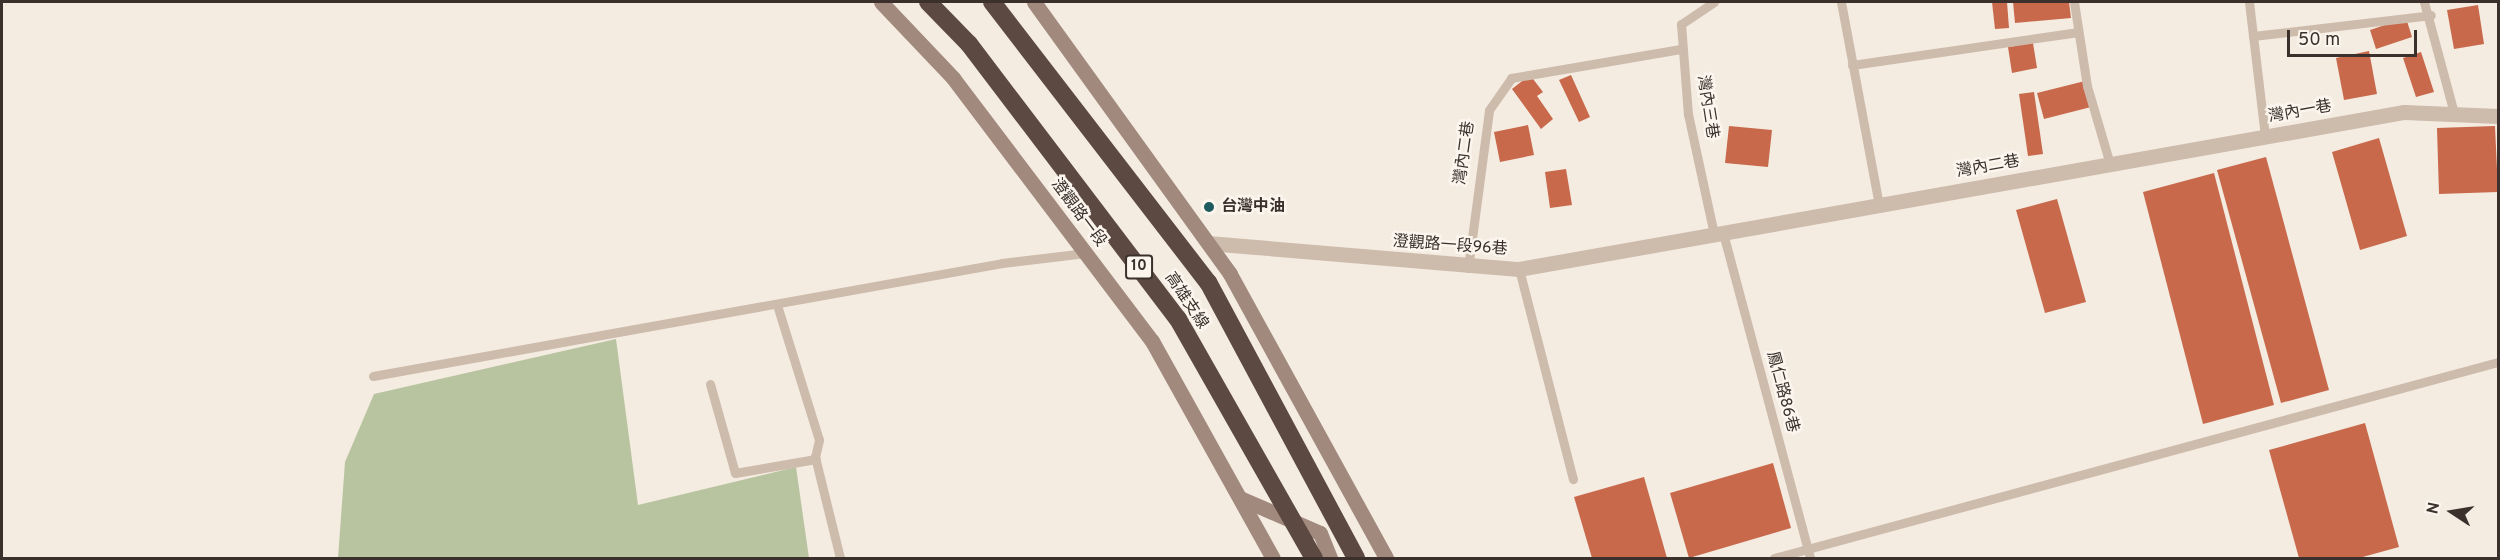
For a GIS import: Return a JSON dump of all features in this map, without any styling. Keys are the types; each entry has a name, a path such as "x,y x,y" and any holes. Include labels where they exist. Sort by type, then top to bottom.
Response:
{"highway":[{"name":"高雄支線","path":"928,2 969,44 1178,319 1314,558"},
{"name":"高雄支線","path":"992,2 1208,282 1356,558"}],"street":[{"name":"澄觀路一段","path":"881,2 953,78 1152,341 1273,558"},
{"path":"1034,2 1230,274 1386,558"},
{"name":"灣內一巷","path":"2110,164 2404,112 2499,116"},
{"name":"灣內二巷","path":"1879,205 2110,164"},
{"path":"1719,233 1879,205"},
{"name":"澄觀路一段96巷","path":"1208,243 1468,268 1520,269 1719,233"},
{"path":"1240,498 1320,533 1330,558"}],"lane":[{"name":"灣內三巷","path":"1714,2 1681,24 1681,49 1688,114 1719,233"},
{"path":"1841,2 1879,205"},
{"path":"2074,2 2087,86 2110,164"},
{"path":"2249,2 2265,136"},
{"path":"2424,2 2431,15 2454,113"},
{"path":"2253,36 2431,15"},
{"path":"1852,65 2078,32"},
{"name":"灣內二巷","path":"1468,268 1489,110 1511,78 1681,49"},
{"name":"鳳仁路86巷","path":"1719,233 1809,554"},
{"path":"373,376 1002,263 1085,253"},
{"path":"1520,269 1572,479"},
{"path":"777,305 819,440 816,459 840,558"},
{"path":"1774,558 1809,554 2499,362"},
{"path":"710,384 735,473 816,459"}],"green space":[{"path":"616,339 638,505 796,467 809,558 338,558 345,462 374,394"}],"building":[{"path":"1992,2 2007,2 2009,28 1995,29"},
{"path":"2013,2 2069,2 2071,18 2015,23"},
{"path":"2478,5 2484,44 2454,49 2447,10"},
{"path":"2406,18 2412,37 2376,49 2370,30"},
{"path":"2033,43 2037,68 2012,73 2008,47"},
{"path":"2369,51 2377,94 2344,100 2336,58"},
{"path":"2421,52 2434,92 2416,97 2403,58"},
{"path":"1530,75 1543,92 1537,96 1553,119 1541,129 1512,89"},
{"path":"1571,75 1590,117 1579,122 1559,80"},
{"path":"2085,81 2091,107 2044,119 2037,93"},
{"path":"2034,92 2043,154 2028,156 2019,94"},
{"path":"1528,125 1534,155 1500,162 1494,132"},
{"path":"1729,126 1772,130 1768,167 1725,163"},
{"path":"2495,126 2498,192 2439,194 2437,128"},
{"path":"2379,138 2407,236 2360,250 2332,152"},
{"path":"2266,157 2329,390 2281,403 2217,170"},
{"path":"1566,169 1572,205 1550,208 1545,172"},
{"path":"2214,173 2274,405 2203,424 2143,192"},
{"path":"2057,199 2086,302 2045,313 2016,210"},
{"path":"2365,423 2399,547 2359,558 2299,558 2269,450"},
{"path":"1773,463 1791,528 1689,558 1670,493"},
{"path":"1644,477 1667,558 1592,558 1574,497"}],"place":[{"name":"台灣中油","path":"1209,207"}]}
